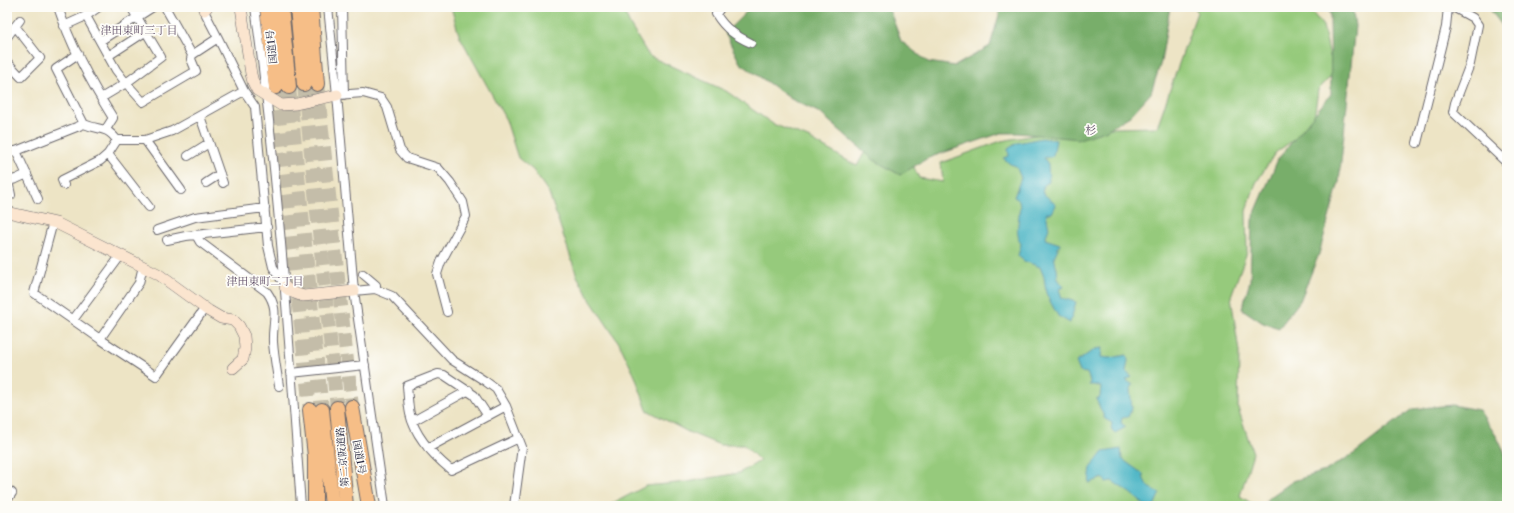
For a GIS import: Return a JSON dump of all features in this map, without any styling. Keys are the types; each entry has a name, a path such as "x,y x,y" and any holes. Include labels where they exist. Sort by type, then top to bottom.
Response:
{"highway":[{"name":"国道1号","path":"267,7 278,90"},
{"path":"278,90 281,7"},
{"path":"297,7 311,84 311,7"},
{"name":"国道1号","path":"352,407 369,506"},
{"name":"第二京阪道路","path":"338,408 346,506"},
{"name":"第二京阪道路","path":"315,456 316,410 332,506"},
{"path":"314,506 315,456"},
{"path":"315,456 321,506"},
{"path":"363,506 365,484"}],"street":[{"path":"58,7 64,26 113,118 106,129"},
{"path":"86,16 89,9 88,7"},
{"path":"64,26 86,16 99,7"},
{"path":"101,98 126,83 161,58 130,7"},
{"path":"100,41 153,7"},
{"path":"86,16 108,56 126,83 143,102 196,71 191,59 192,55 166,7"},
{"path":"241,7 253,82 257,90 278,90"},
{"path":"255,7 281,105 296,104 341,95 363,93 381,98 387,107 400,150 407,158 438,168 464,202 466,216 441,262 437,274 447,312"},
{"path":"328,7 341,95"},
{"path":"342,7 341,95 354,290 385,506"},
{"path":"721,7 716,14 722,23 730,32 752,43"},
{"path":"1417,143 1446,27 1448,7"},
{"path":"1453,7 1473,18 1478,25 1470,64 1453,112 1507,163"},
{"path":"204,8 244,92 255,107 268,246 273,267 285,287 292,292 303,296 375,289 392,296 452,360 496,389 506,406 522,447 514,506"},
{"path":"7,37 18,23 40,58 20,77 7,62"},
{"path":"108,56 145,32"},
{"path":"192,55 218,38"},
{"path":"78,54 56,69 84,124 106,129 117,140 145,140 172,132 244,92"},
{"path":"278,90 278,216 285,287 301,506"},
{"path":"200,116 223,183"},
{"path":"7,151 16,152 84,124"},
{"path":"64,185 62,180 100,161 108,154 117,140"},
{"path":"145,140 181,190"},
{"path":"188,156 209,143"},
{"path":"16,152 38,199"},
{"path":"108,154 149,207"},
{"path":"11,195 7,181 16,180 27,174"},
{"path":"206,183 220,174"},
{"path":"157,230 195,216 265,208"},
{"path":"7,212 53,222 158,274 221,318 233,320 239,326 244,336 245,348 243,359 233,368"},
{"path":"53,222 34,293 156,376 205,308"},
{"path":"179,222 186,236"},
{"path":"167,240 186,236 267,228"},
{"path":"196,235 200,242 267,292 273,300 275,310 273,343 279,386"},
{"path":"73,320 121,255"},
{"path":"100,339 139,283 143,266"},
{"path":"363,274 376,285 375,289"},
{"path":"291,373 365,366"},
{"path":"488,416 469,390 444,376 438,374 406,386 410,414 418,433 434,456 451,470 519,438"},
{"path":"413,421 469,390"},
{"path":"428,448 506,406"},
{"path":"7,489 12,494 7,500"}],"green space":[{"path":"451,7 622,7 630,25 649,56 726,91 773,124 808,138 857,166 874,135 891,118 919,178 943,182 941,163 1001,141 1069,129 1157,127 1197,12 1195,7 1312,7 1312,12 1323,26 1334,73 1318,90 1313,126 1275,153 1256,183 1246,211 1247,252 1231,296 1239,352 1238,408 1253,453 1240,496 1256,506 608,506 646,486 687,482 739,473 760,461 744,445 720,445 688,432 647,410 635,376 619,343 591,301 577,276 549,193 533,170 518,158 506,120 459,35"},
{"path":"751,7 887,7 901,41 928,62 955,66 990,46 999,15 999,7 1170,7 1161,62 1151,93 1130,116 1105,131 1079,139 1018,133 1001,133 928,158 900,175 874,160 820,113 791,99 740,63 725,33"},
{"path":"1326,7 1352,7 1355,26 1339,182 1319,254 1300,301 1279,328 1263,323 1242,309 1250,281 1252,220 1278,159 1331,94 1330,13"},
{"path":"1488,7 1507,7 1507,32"},
{"path":"1452,405 1479,410 1497,437 1507,458 1507,506 1268,506 1266,500 1293,481 1325,471 1355,453 1412,409"}],"water":[{"path":"1042,138 1056,140 1053,156 1044,158 1048,164 1049,182 1044,185 1042,192 1056,205 1052,213 1046,213 1049,228 1045,239 1060,244 1054,257 1058,279 1064,287 1059,289 1062,298 1076,302 1070,323 1058,316 1051,303 1046,293 1044,277 1040,267 1024,261 1018,256 1021,244 1018,234 1020,205 1019,200 1014,197 1021,178 1016,166 1010,164 1003,158 1009,156 1008,149 1017,143"},
{"path":"1102,348 1101,357 1109,358 1127,355 1128,361 1126,372 1132,377 1126,380 1133,385 1130,390 1132,408 1128,417 1122,418 1121,423 1126,427 1115,433 1111,429 1112,423 1105,419 1096,399 1100,397 1101,387 1089,385 1090,381 1087,373 1080,372 1076,362 1095,349"},
{"path":"1121,449 1122,459 1143,474 1143,478 1148,486 1160,493 1154,506 1146,506 1112,481 1106,482 1103,478 1089,483 1091,467 1103,452"}],"tunnel":[{"path":"304,84 337,408"},
{"path":"317,84 352,407"},
{"path":"289,87 322,410"},
{"path":"276,90 310,410"}],"district":[{"name":"津田東町三丁目","path":"139,30"},
{"name":"杉","path":"1091,130"},
{"name":"津田東町二丁目","path":"265,281"}]}
